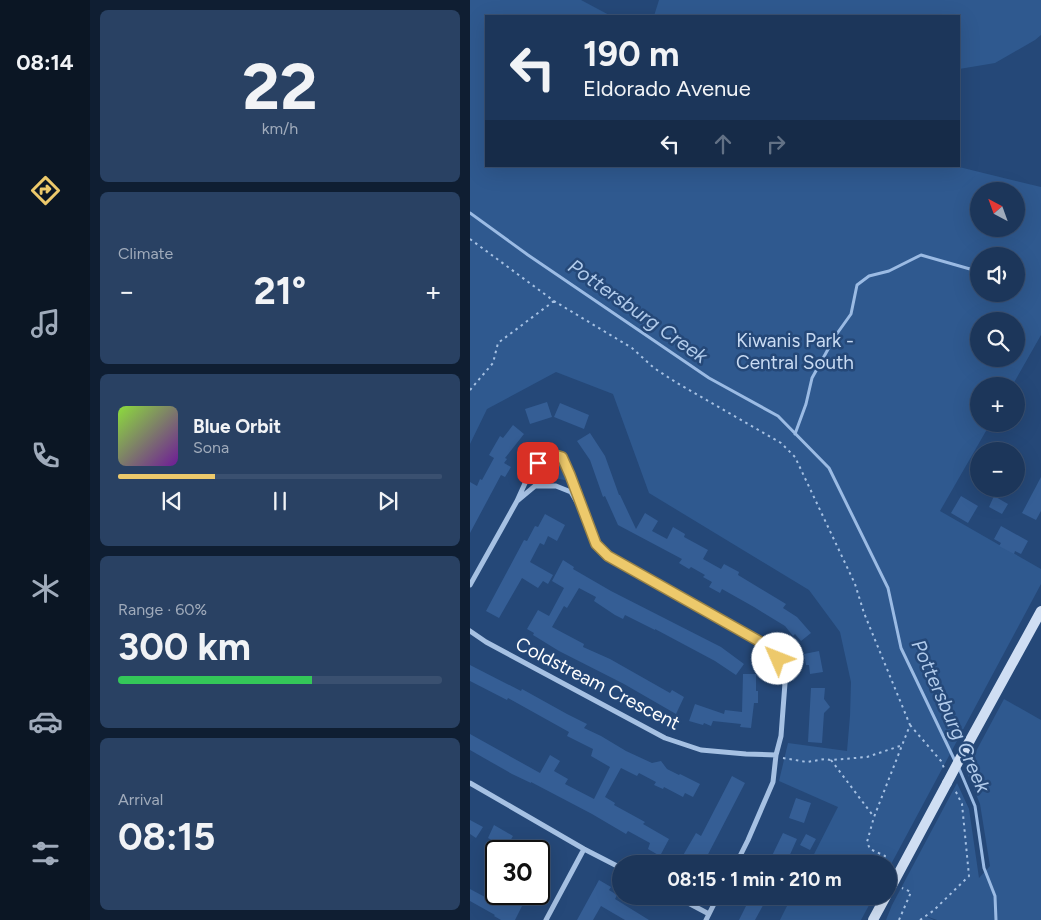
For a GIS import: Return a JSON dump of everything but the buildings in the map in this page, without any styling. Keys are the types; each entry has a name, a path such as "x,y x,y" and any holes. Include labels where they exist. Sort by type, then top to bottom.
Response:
{"main road":[{"path":"897,877 950,785 963,753 1041,611"},
{"path":"873,920 881,905"}],"street":[{"path":"470,585 517,501 531,470 548,453 562,457 596,544 608,556 766,645 778,659 785,683 781,736 776,755 773,782 740,855"},
{"path":"517,501 535,486 556,486 571,492 585,516"},
{"name":"Coldstream Crescent","path":"470,631 486,642 665,738 702,750 776,755"},
{"path":"470,783 612,863"},
{"path":"546,920 584,849"},
{"path":"692,905 709,914"},
{"path":"706,920 714,905"}],"path":[{"path":"470,239 554,301 632,348 654,368 677,384 781,443 795,457 855,584 864,613 880,648 910,725 941,761 945,770"},
{"path":"470,390 493,363 498,343 554,301"},
{"path":"883,855 870,848 867,842 874,817 910,725"},
{"path":"776,755 807,762 867,757 903,745"},
{"path":"830,760 874,817"},
{"path":"920,920 934,911 969,876 962,804 950,785"},
{"path":"899,920 911,892"}],"green space":[{"name":"Kiwanis Park - Central South","path":"470,0 581,0 609,15 485,15 485,167 959,167 1021,182 970,182 970,238 1025,238 1025,183 1041,187 1041,335 1025,363 1025,312 970,312 970,367 1023,367 1017,377 970,377 970,432 985,432 980,442 970,442 970,459 940,511 1041,569 1041,584 896,855 814,855 838,807 779,781 788,743 847,751 851,682 840,632 809,590 649,493 613,394 556,372 487,409 470,444"},
{"path":"659,0 1041,0 1041,35 995,63 960,69 960,15 654,15"},
{"path":"552,458 563,467 565,480 548,477 539,479 535,473 543,460"},
{"path":"1004,699 1041,720 1041,920 937,920 920,914 934,920 886,920 892,905 897,905 897,896 957,783 969,809 979,878 990,866 980,804 966,770"},
{"path":"788,905 869,905 861,920 780,920"}],"waterway":[{"name":"Pottersburg Creek","path":"470,213 528,255 709,378 778,416 829,468 888,588 901,648 955,761"},
{"path":"795,434 806,404 812,378 836,335 851,314 857,285 869,276 889,271 921,255 970,269"},
{"name":"Pottersburg Creek","path":"958,766 975,806 984,868 995,896 996,920"}],"route":[{"path":"538,463 548,453 562,457 596,544 608,556 766,645 778,659"}]}
